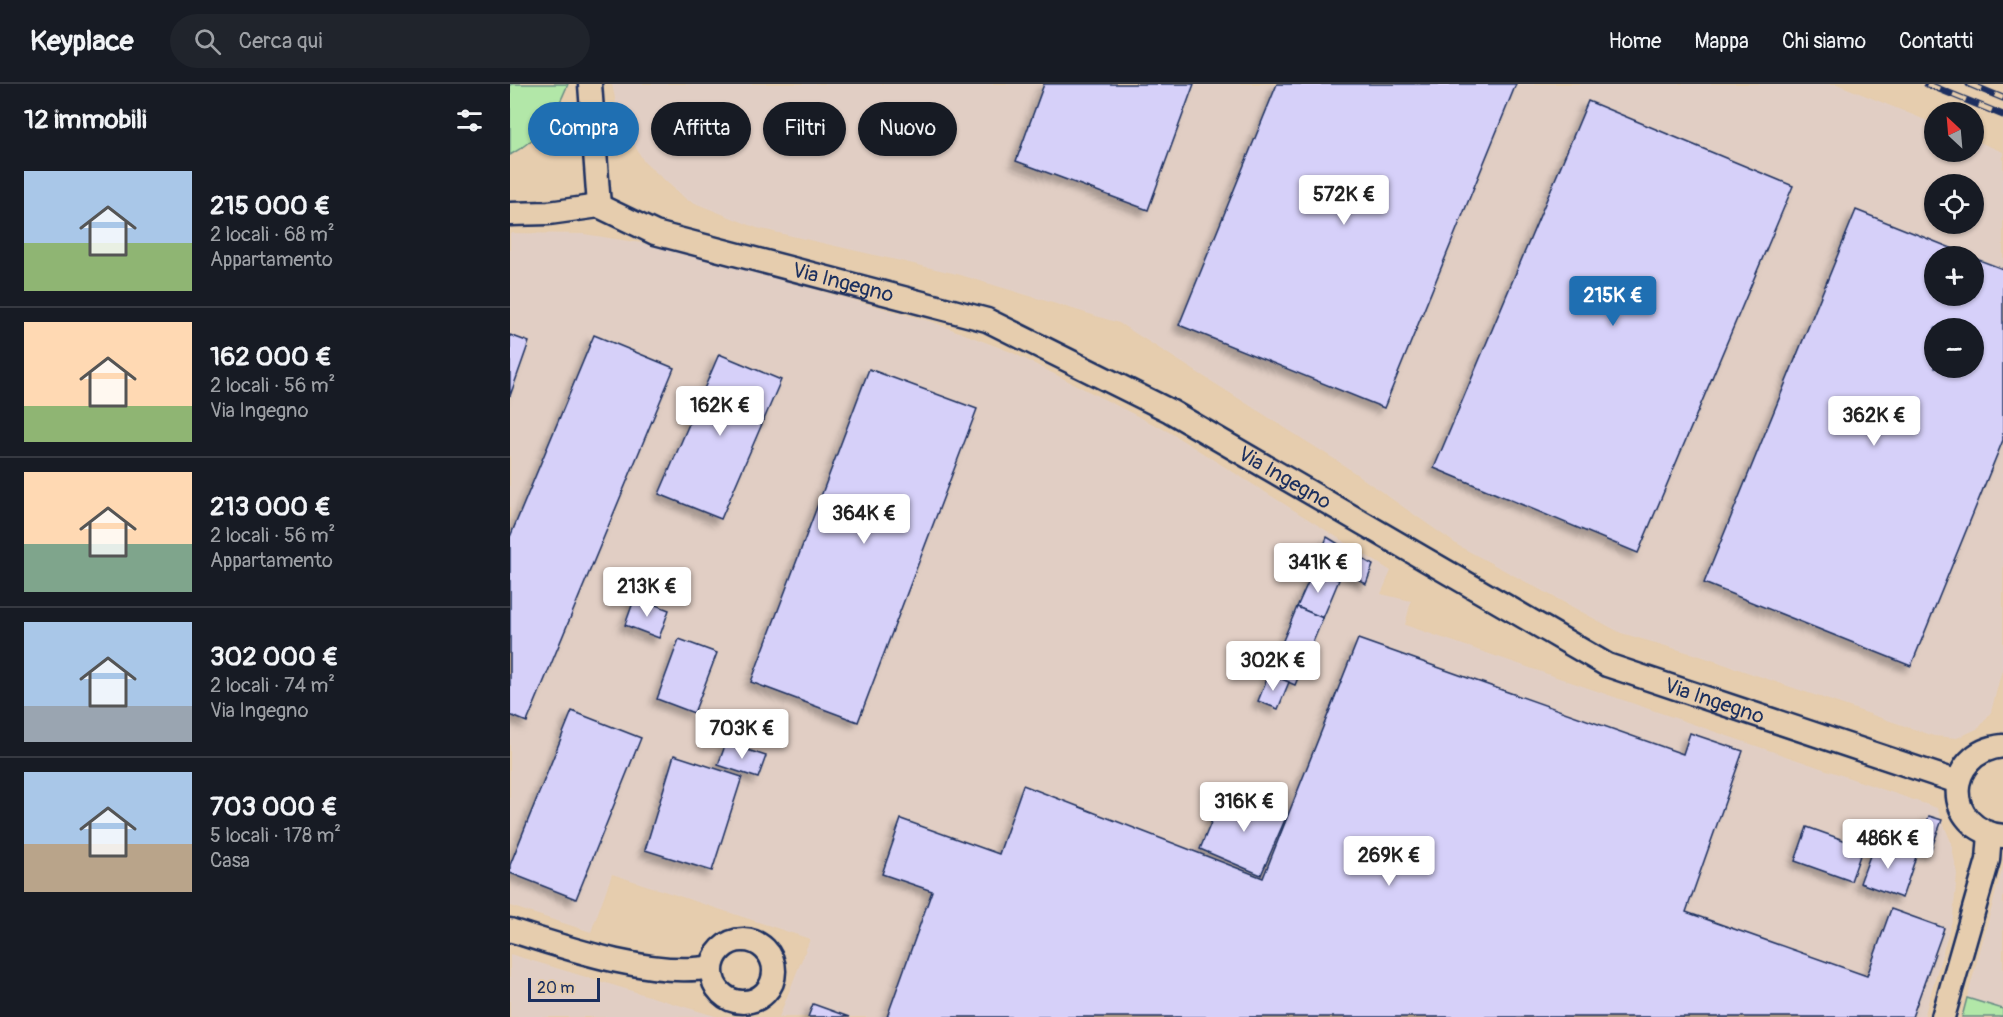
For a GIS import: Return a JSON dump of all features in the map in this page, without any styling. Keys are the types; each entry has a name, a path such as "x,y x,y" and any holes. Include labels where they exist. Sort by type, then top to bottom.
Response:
{"street":[{"path":"510,214 549,213 599,206 590,84"},
{"name":"Via Ingegno","path":"599,206 655,233 987,320 1170,411 1607,665 1958,782"},
{"path":"1943,1017 1997,835 1980,830 1964,815 1959,804 1958,782 1970,759 1980,752 2003,746"},
{"path":"510,930 628,963 695,970 711,967"}],"shaded area":[{"path":"612,84 1837,84 1924,120 1924,162 1984,162 1984,144 2003,152 2003,666 1991,712 1979,728 1957,738 1934,736 1700,656 1621,633 1459,546 1339,462 1119,323 957,274 757,228 687,200 644,162 639,153 639,102 616,102"},
{"path":"510,233 584,234 654,245 933,322 1011,352 1169,432 1391,571 1381,594 1411,601 1405,625 1937,808 1951,842 1957,874 1953,917 1924,1017 779,1017 810,939 612,874 591,932 510,906"},
{"path":"2003,866 2003,1009 1967,998"},
{"path":"510,954 662,1000 718,1017 510,1017"}],"green space":[{"path":"510,84 568,84 560,102 528,102 528,143 510,155"},
{"path":"1967,998 2003,1009 2003,1017 1962,1017"}],"building":[{"path":"1044,84 1194,84 1148,210 1016,161"},
{"path":"1277,84 1516,84 1384,408 1179,325"},
{"path":"1588,101 1793,186 1638,553 1434,468"},
{"path":"1856,210 1946,246 1924,246 1924,306 1984,306 1984,262 2003,269 2003,440 1911,666 1704,583"},
{"path":"510,335 529,342 510,396"},
{"path":"594,335 674,368 527,722 510,715 510,537"},
{"path":"719,354 781,380 721,519 659,494"},
{"path":"869,369 977,409 858,722 751,682"},
{"path":"1327,537 1373,565 1366,584 1320,556"},
{"path":"1314,569 1339,580 1323,618 1297,607"},
{"path":"635,597 669,610 659,638 625,625"},
{"path":"1297,607 1323,618 1295,685 1269,674"},
{"path":"679,639 717,653 694,713 657,699"},
{"path":"1358,639 1683,754 1690,733 1743,751 1686,912 1867,976 1891,909 1944,928 1912,1017 887,1017 932,891 882,874 901,819 999,854 1023,785 1263,878"},
{"path":"1269,674 1289,682 1278,709 1258,701"},
{"path":"572,711 641,738 576,899 510,873 510,865"},
{"path":"726,743 766,756 758,778 718,765"},
{"path":"674,755 742,777 712,871 645,850"},
{"path":"1222,796 1239,803 1242,796 1287,815 1261,875 1200,849"},
{"path":"1929,816 1942,820 1930,852 1918,847"},
{"path":"1807,827 1863,847 1851,881 1795,861"},
{"path":"1875,842 1916,857 1902,898 1860,883"},
{"path":"813,1004 849,1017 808,1017"}],"railway":[{"path":"1927,84 2003,115"},
{"path":"1969,84 2003,98"}]}
